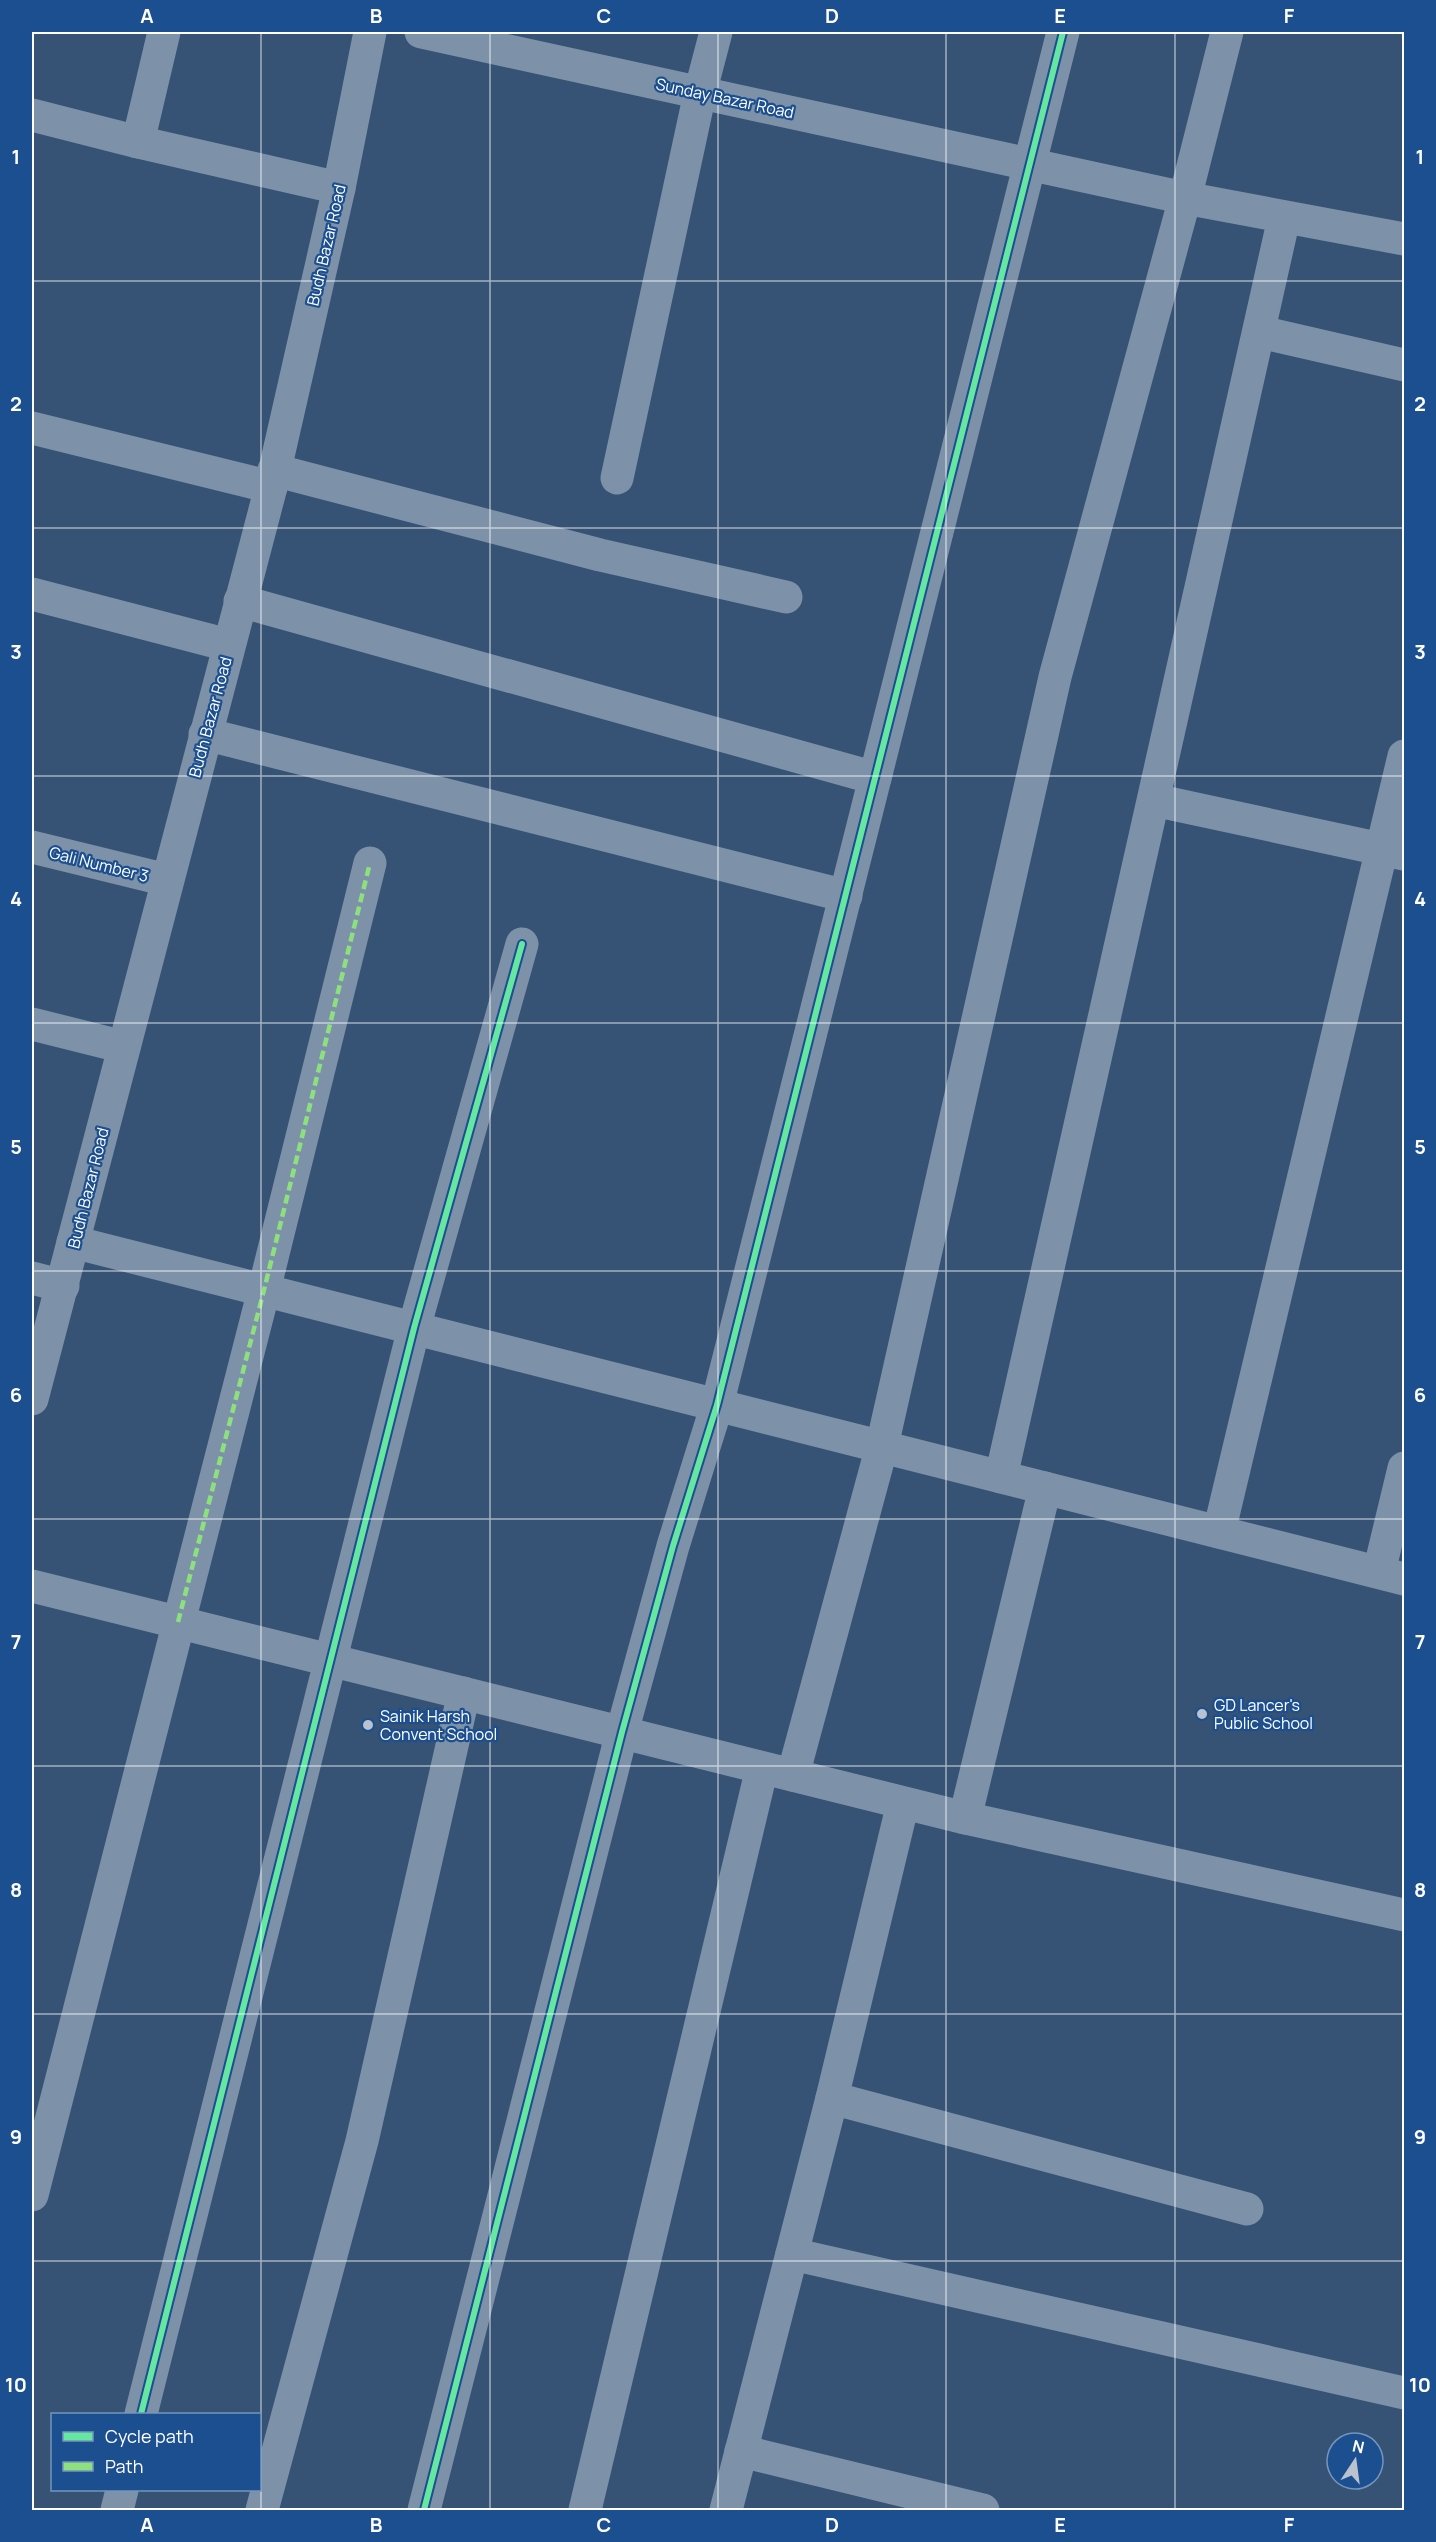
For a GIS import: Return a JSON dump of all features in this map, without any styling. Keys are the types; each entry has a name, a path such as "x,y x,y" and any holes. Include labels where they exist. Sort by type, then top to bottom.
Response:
{"street":[{"path":"138,142 164,32"},
{"name":"Budh Bazar Road","path":"32,1396 63,1286 273,478 339,188 370,32"},
{"name":"Sunday Bazar Road","path":"421,32 1185,198 1404,239"},
{"path":"618,478 700,93 716,32"},
{"path":"424,2511 622,1732 673,1546 717,1405 1063,32"},
{"path":"793,1775 882,1446 1055,677 1185,198 1227,32"},
{"path":"32,115 339,188"},
{"path":"1002,1476 1284,218"},
{"path":"1260,332 1404,365"},
{"path":"32,428 273,478 786,597"},
{"path":"32,594 228,645"},
{"path":"240,601 875,778"},
{"path":"205,734 846,896"},
{"path":"1219,1532 1393,851 1404,756"},
{"path":"1154,800 1393,851"},
{"name":"Gali Number 3","path":"32,847 167,880"},
{"path":"32,2195 264,1290 370,863"},
{"path":"142,2413 414,1328 522,944"},
{"path":"32,1024 124,1047"},
{"path":"74,1242 1392,1576 1404,1468"},
{"path":"32,1278 63,1286"},
{"path":"965,1818 1045,1488"},
{"path":"32,1586 965,1818 1404,1915"},
{"path":"262,2511 362,2141 464,1693"},
{"path":"585,2511 762,1768"},
{"path":"726,2511 832,2098 903,1803"},
{"path":"832,2098 1247,2210"},
{"path":"792,2254 1404,2393"},
{"path":"741,2451 983,2511"},
{"path":"117,2511 122,2491"}],"marked path":[{"path":"178,1622 264,1290 370,863"}],"cycle path":[{"path":"424,2510 622,1732 673,1546 717,1405 1063,32"},
{"path":"141,2413 414,1328 522,944"}],"place":[{"name":"GD Lancer's Public School","path":"1202,1714"},
{"name":"Sainik Harsh Convent School","path":"368,1725"}]}
